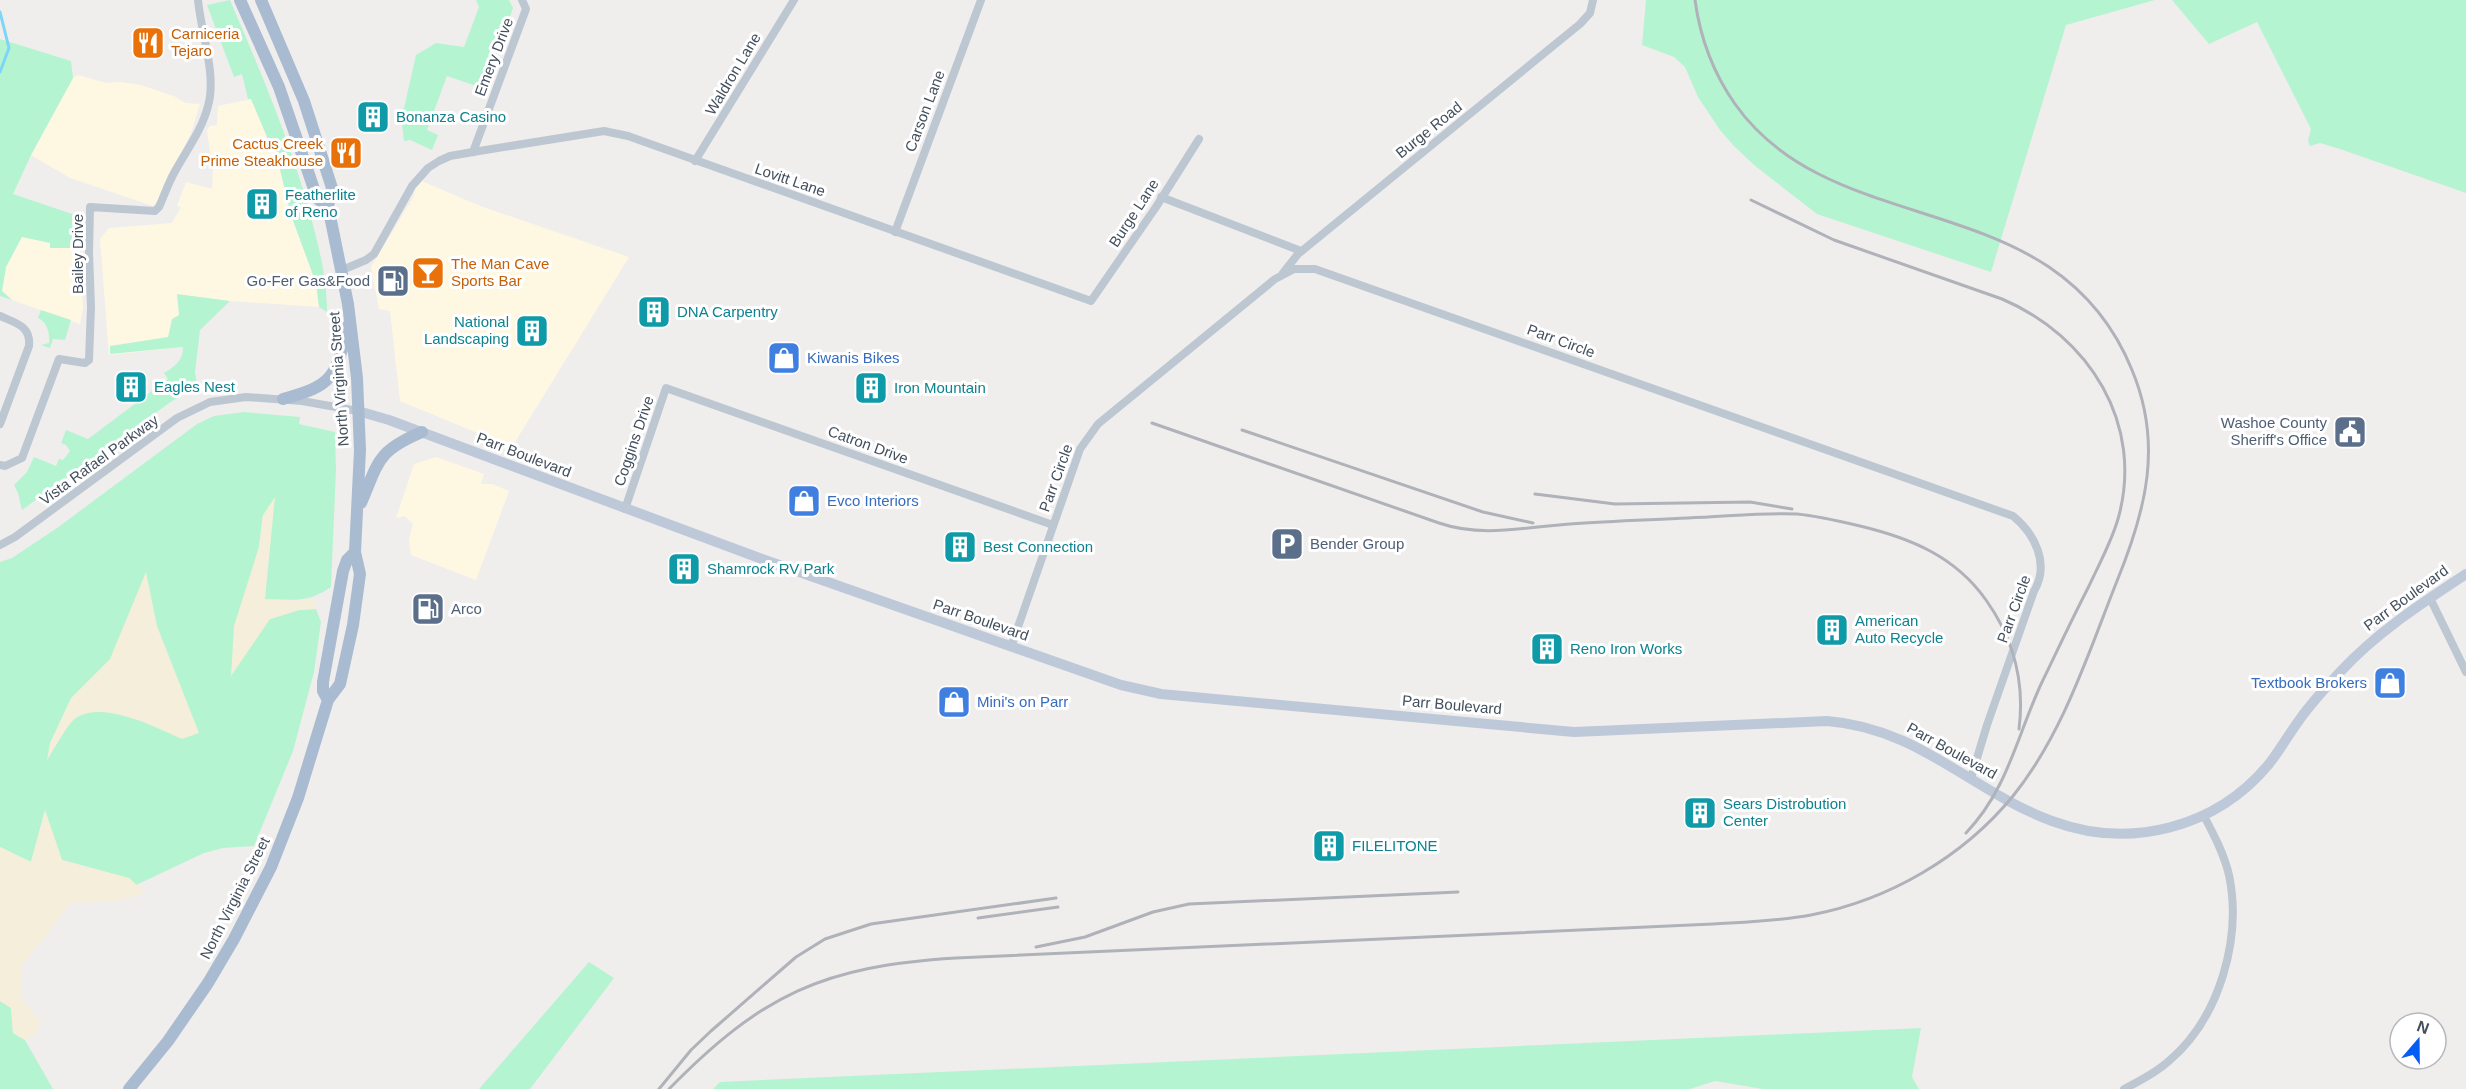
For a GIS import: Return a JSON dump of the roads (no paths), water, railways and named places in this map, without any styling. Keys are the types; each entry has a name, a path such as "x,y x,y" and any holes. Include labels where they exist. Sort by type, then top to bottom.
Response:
{"main road":[{"name":"North Virginia Street","path":"240,0 279,87 315,192 319,200 328,206"},
{"name":"North Virginia Street","path":"129,1089 190,1010 225,955 254,901 298,798 328,700 340,684 353,625 360,574 355,552 360,450 358,411 350,319 328,206 332,188 317,137 280,41 261,0"},
{"path":"283,399 310,392 329,379 339,362 350,319"},
{"name":"Parr Boulevard","path":"358,411 422,432 625,509 1121,686 1161,694 1574,732 1827,721 1848,723 1887,732 2009,801 2049,820 2094,833 2137,834 2160,831 2204,816 2238,795 2270,763 2320,693 2343,669 2396,622 2466,574"},
{"path":"357,513 383,455 399,442 422,432"},
{"name":"North Virginia Street","path":"328,700 323,691 323,682 343,571 347,560 355,552"}],"street":[{"name":"Bailey Drive","path":"2,466 22,458 59,360 85,363 90,360 90,207 154,211 159,207 175,170 191,145 206,113 209,105 210,69 201,31 198,0"},
{"name":"Emery Drive","path":"473,152 526,9 522,0"},
{"name":"Waldron Lane","path":"695,161 794,0"},
{"name":"Carson Lane","path":"895,232 981,0"},
{"name":"Burge Road","path":"1283,273 1301,251 1580,24 1590,13 1592,3"},
{"name":"Lovitt Lane","path":"473,152 604,131 628,136 1091,301"},
{"name":"Burge Lane","path":"1091,301 1199,139"},
{"path":"342,270 374,254 412,186 428,168 450,156 473,152"},
{"path":"1161,197 1301,251"},
{"name":"Parr Circle","path":"1011,647 1080,449 1098,424 1283,273 1304,268 1315,269 2013,516 2030,533 2036,544 2041,568 2040,582 2034,591 1971,778"},
{"path":"0,316 20,325 28,331 30,338 0,424"},
{"name":"Coggins Drive","path":"625,509 666,388 674,391"},
{"name":"Catron Drive","path":"674,391 1053,525"},
{"name":"Vista Rafael Parkway","path":"0,545 15,537 190,411 210,402 246,397 302,400 358,411"},
{"path":"2430,598 2466,672"},
{"path":"2124,1089 2146,1078 2171,1059 2189,1040 2208,1012 2221,983 2228,956 2232,902 2229,875 2221,848 2204,816"}],"waterway":[{"path":"0,12 9,48 0,72"}],"railway":[{"path":"669,1089 703,1056 766,1008 798,991 832,978 869,968 956,958 1713,924 1799,917 1840,908 1896,887 1948,857 1993,818 2031,772 2060,720 2085,665 2136,528 2143,503 2149,451 2147,424 2132,370 2117,340 2098,312 2075,288 2049,267 2010,245 1969,228 1841,184 1801,164 1766,138 1735,104 1714,68 1704,41 1695,0"},
{"path":"1751,200 1834,240 2002,299 2033,315 2061,336 2084,360 2103,387 2116,417 2124,450 2124,484 2115,528 2043,680 1993,798 1966,833"},
{"path":"1152,423 1439,523 1472,530 1488,531 1599,522 1783,514 1828,519 1896,536 1946,560 1974,585 1986,600 2003,630 2015,661 2020,694 2019,729"},
{"path":"1242,430 1483,512 1533,523"},
{"path":"1535,494 1615,504 1750,502 1792,509"},
{"path":"1036,947 1085,937 1153,912 1189,904 1458,892"},
{"path":"659,1089 691,1050 711,1031 796,957 825,939 871,924 1056,898"},
{"path":"978,918 1058,907"}],"place":[{"name":"Carniceria Tejaro","path":"148,43"},
{"name":"Bonanza Casino","path":"373,117"},
{"name":"Cactus Creek Prime Steakhouse","path":"346,153"},
{"name":"Featherlite of Reno","path":"262,204"},
{"name":"The Man Cave Sports Bar","path":"428,273"},
{"name":"Go-Fer Gas&Food","path":"393,281"},
{"name":"DNA Carpentry","path":"654,312"},
{"name":"National Landscaping","path":"532,331"},
{"name":"Kiwanis Bikes","path":"784,358"},
{"name":"Eagles Nest","path":"131,387"},
{"name":"Iron Mountain","path":"871,388"},
{"name":"Washoe County Sheriff's Office","path":"2350,432"},
{"name":"Evco Interiors","path":"804,501"},
{"name":"Bender Group","path":"1287,544"},
{"name":"Best Connection","path":"960,547"},
{"name":"Shamrock RV Park","path":"684,569"},
{"name":"Arco","path":"428,609"},
{"name":"American Auto Recycle","path":"1832,630"},
{"name":"Reno Iron Works","path":"1547,649"},
{"name":"Textbook Brokers","path":"2390,683"},
{"name":"Mini's on Parr","path":"954,702"},
{"name":"Sears Distrobution Center","path":"1700,813"},
{"name":"FILELITONE","path":"1329,846"}]}
